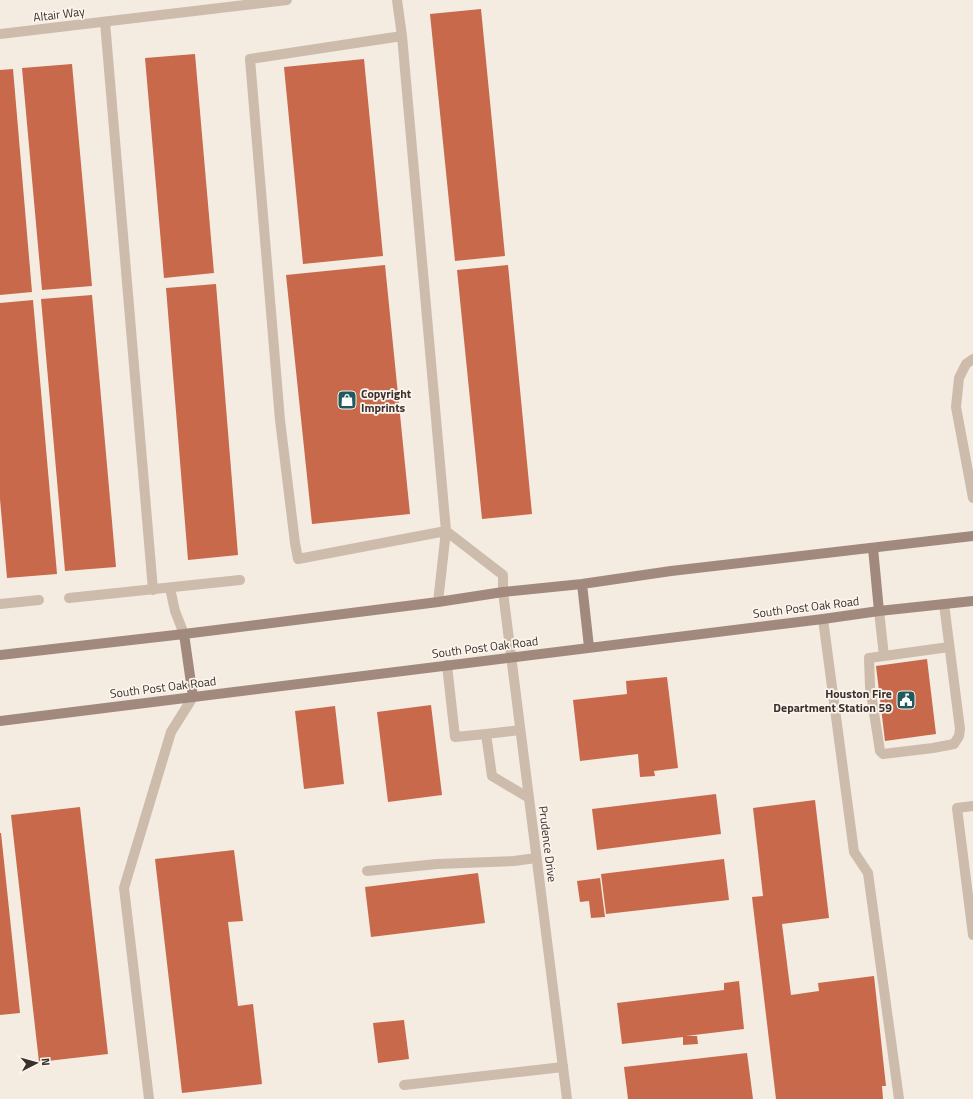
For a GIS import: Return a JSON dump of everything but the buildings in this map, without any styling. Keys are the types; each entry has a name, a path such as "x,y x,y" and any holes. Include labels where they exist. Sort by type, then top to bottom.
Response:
{"main road":[{"path":"0,655 184,634 438,602 503,592 582,584 671,571 973,536"},
{"path":"873,548 879,611"},
{"path":"582,584 589,647"},
{"name":"South Post Oak Road","path":"0,721 879,611 973,601"},
{"path":"184,634 193,697"}],"street":[{"name":"Altair Way","path":"0,34 258,2 287,0"},
{"path":"397,0 402,36 446,531 438,602"},
{"path":"105,22 153,590"},
{"path":"402,36 250,60 280,420 298,559 446,531"},
{"path":"973,359 966,364 959,378 956,406 973,498"},
{"name":"Prudence Drive","path":"446,531 503,575 503,592 567,1099"},
{"path":"69,598 240,580"},
{"path":"170,588 175,611 184,634"},
{"path":"0,604 39,600"},
{"path":"944,604 960,736 954,744 883,754 880,751 870,687 869,658 949,648"},
{"path":"879,611 884,656"},
{"path":"824,619 854,852 868,873 899,1099"},
{"path":"447,665 455,737 520,730"},
{"path":"149,1099 124,888 171,732 193,697"},
{"path":"486,734 492,776 529,798"},
{"path":"973,806 957,808 973,935"},
{"path":"367,871 437,864 514,861 536,858"},
{"path":"404,1085 563,1066"}],"place":[{"name":"Copyright Imprints","path":"347,400"},
{"name":"Houston Fire Department Station 59","path":"906,700"}]}
